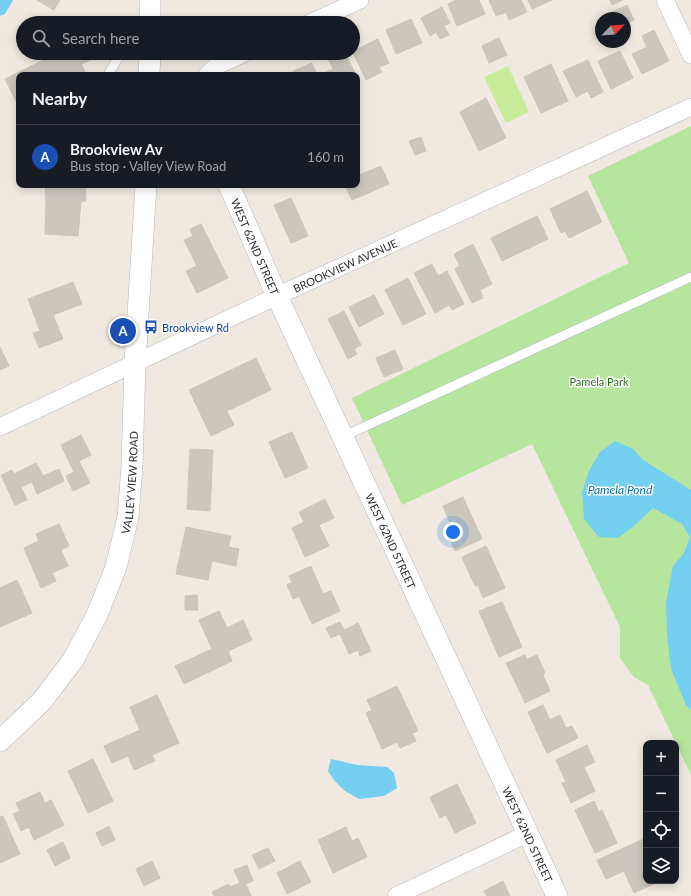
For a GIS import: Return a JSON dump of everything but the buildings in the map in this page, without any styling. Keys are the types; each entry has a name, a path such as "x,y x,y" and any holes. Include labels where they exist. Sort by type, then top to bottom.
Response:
{"street":[{"path":"150,0 150,16"},
{"path":"325,16 360,0"},
{"path":"666,0 691,55"},
{"path":"150,60 150,72"},
{"path":"210,72 216,66 229,60"},
{"name":"BROOKVIEW AVENUE","path":"0,427 277,296 691,107"},
{"name":"VALLEY VIEW ROAD","path":"0,741 42,701 73,660 98,615 116,567 128,517 132,466 135,363 146,188"},
{"name":"WEST 62ND STREET","path":"230,188 277,296 342,437 557,896"},
{"path":"396,896 527,834"}],"lane":[{"path":"110,72 117,60"},
{"path":"342,437 691,277"}],"green space":[{"path":"508,66 529,112 506,123 484,77"},
{"name":"Pamela Park","path":"691,126 691,775 679,750 679,740 674,740 648,685 634,677 620,658 620,627 532,444 402,505 352,398 629,263 588,176"}],"water":[{"path":"0,0 13,0 5,14 0,16"},
{"name":"Pamela Pond","path":"615,441 633,449 643,460 691,490 691,710 686,705 671,669 667,634 666,602 673,566 684,553 690,537 682,524 653,508 634,526 618,538 599,537 584,519 582,492 589,471 600,452"},
{"path":"331,759 357,765 387,767 394,773 397,788 384,796 359,799 345,791 334,780 328,771"}],"place":[{"name":"Brookview Rd","path":"151,327"},
{"name":"Brookview Av","path":"123,331"}]}
